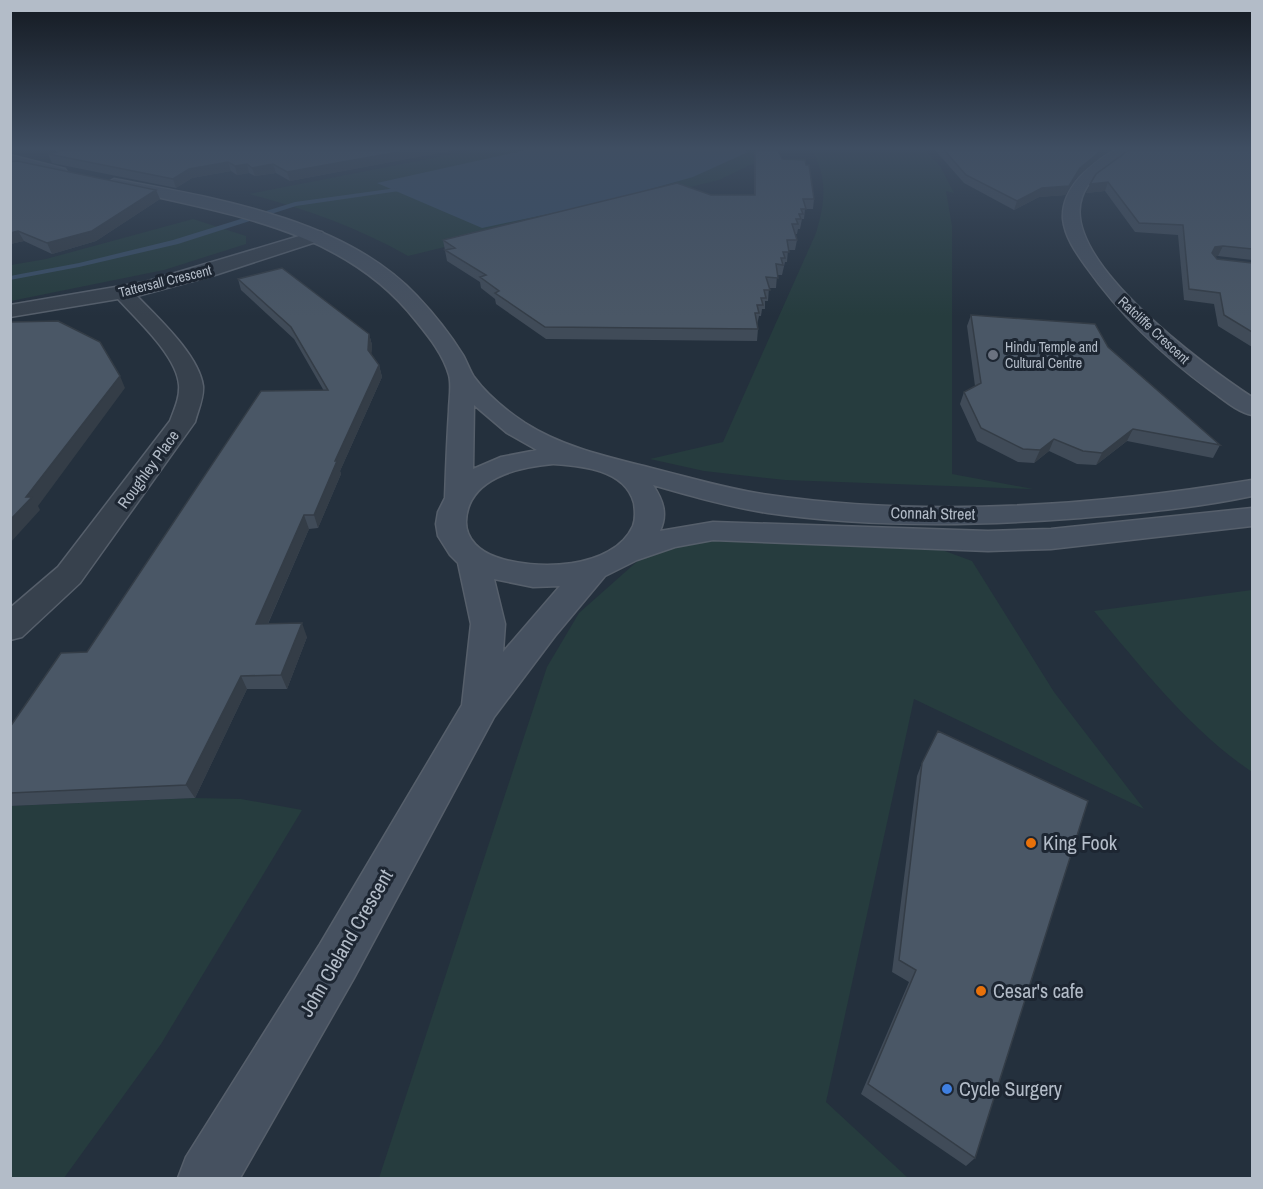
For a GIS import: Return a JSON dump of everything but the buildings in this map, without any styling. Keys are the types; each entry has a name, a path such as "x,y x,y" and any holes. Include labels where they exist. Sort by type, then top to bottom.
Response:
{"street":[{"path":"220,205 315,236 350,253 391,281 428,318 458,364 462,378 459,498"},
{"name":"Ratcliffe Crescent","path":"1073,205 1071,218 1082,248 1103,279 1132,313 1175,352 1252,408"},
{"name":"Tattersall Crescent","path":"10,311 124,293 208,271 315,236"},
{"name":"Roughley Place","path":"10,628 69,575 182,422 191,393 190,380 180,359 124,293"},
{"path":"462,378 485,402 516,428 570,457"},
{"path":"554,456 570,457 587,458 617,468 639,484 650,505 647,529 628,552 593,570 550,577 507,573 472,558 453,537 451,512 465,488 488,472 519,460 554,456"},
{"name":"Connah Street","path":"617,468 766,504 830,511 1031,513 1208,498 1252,489"},
{"name":"Connah Street","path":"628,552 670,538 713,531 988,541 1051,539 1252,517"},
{"name":"John Cleland Crescent","path":"472,558 488,624 481,706"},
{"name":"John Cleland Crescent","path":"207,1179 337,961 481,706 543,627 593,570"}],"green space":[{"path":"288,205 615,205 408,256 370,236"},
{"path":"822,205 948,205 952,226 952,474 1033,489 785,480 704,471 650,459 723,442 816,233"},
{"path":"193,219 246,236 246,244 164,270 11,301 11,265 46,259"},
{"path":"697,538 934,547 972,561 1054,692 1144,809 914,699 826,1102 908,1178 379,1178 547,667 579,613 641,558"},
{"path":"1252,590 1252,772 1187,718 1094,611"},
{"path":"195,798 241,799 302,810 161,1044 64,1178 11,1178 10,806"}],"water":[{"path":"429,205 589,205 482,228"}],"waterway":[{"path":"10,278 79,265 175,242 290,205"}],"place":[{"name":"Hindu Temple and Cultural Centre","path":"993,355"},
{"name":"King Fook","path":"1031,843"},
{"name":"Cesar's cafe","path":"981,991"},
{"name":"Cycle Surgery","path":"947,1089"}]}
